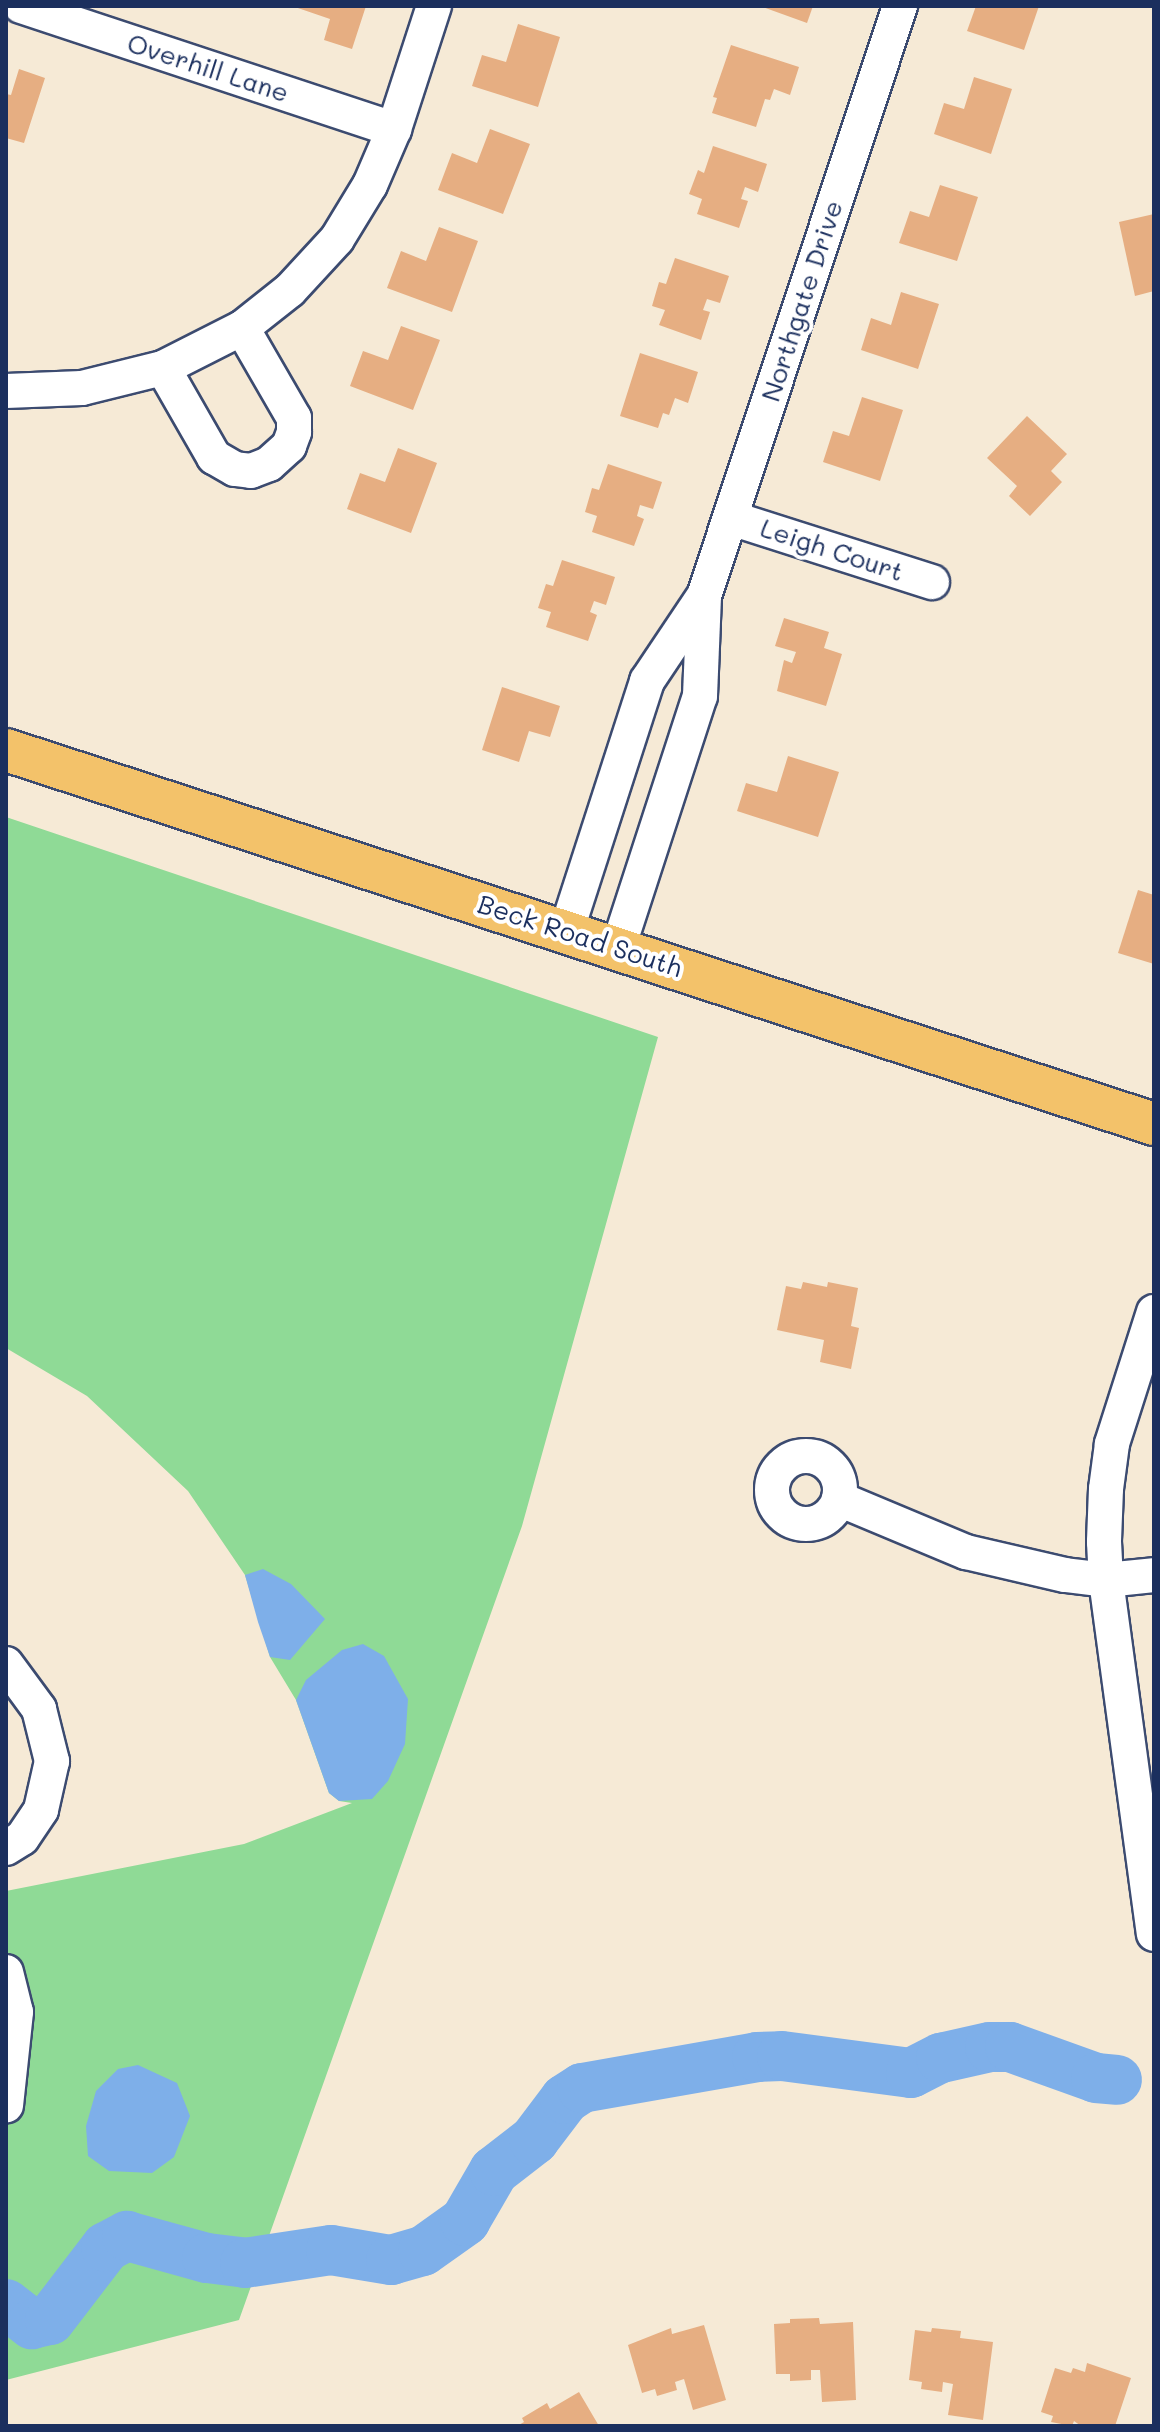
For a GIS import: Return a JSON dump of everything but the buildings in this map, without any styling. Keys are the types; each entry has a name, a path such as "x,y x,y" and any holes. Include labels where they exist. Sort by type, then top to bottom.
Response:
{"main road":[{"name":"Beck Road South","path":"6,750 1154,1124"}],"street":[{"name":"Overhill Lane","path":"21,6 394,129"},
{"path":"6,391 82,388 163,368 242,328 290,290 337,239 370,185 394,129 434,6"},
{"name":"Northgate Drive","path":"566,932 647,681 704,596 900,6"},
{"path":"163,368 214,457 235,469 251,471 269,464 289,446 294,432 294,418 242,328"},
{"name":"Leigh Court","path":"731,518 932,582"},
{"name":"Northgate Drive","path":"618,948 700,696 704,596"},
{"path":"1154,1312 1112,1444 1106,1489 1106,1580 1154,1934"},
{"path":"839,1499 966,1552 1065,1575 1106,1580 1154,1575"},
{"path":"6,1664 39,1709 52,1761 41,1810 22,1838 6,1848"},
{"path":"6,1972 16,2012 6,2105"}],"green space":[{"path":"6,817 658,1037 522,1526 239,2320 6,2380 6,1891 244,1844 352,1803 339,1801 329,1793 296,1700 270,1657 245,1575 188,1491 87,1396 6,1348"}],"water":[{"path":"263,1569 291,1584 325,1619 290,1660 270,1657 258,1622 245,1575"},
{"path":"363,1644 384,1656 408,1699 405,1744 388,1781 372,1799 339,1801 329,1793 296,1700 306,1680 342,1650"},
{"path":"138,2065 177,2083 190,2116 174,2157 152,2173 109,2171 88,2156 86,2126 96,2091 118,2069"}],"waterway":[{"path":"6,2304 32,2324 50,2320 106,2247 127,2236 207,2258 245,2263 331,2250 391,2260 423,2251 465,2221 494,2171 534,2140 565,2099 582,2088 757,2057 782,2056 911,2073 941,2058 990,2047 1010,2047 1096,2078 1117,2080"}]}
